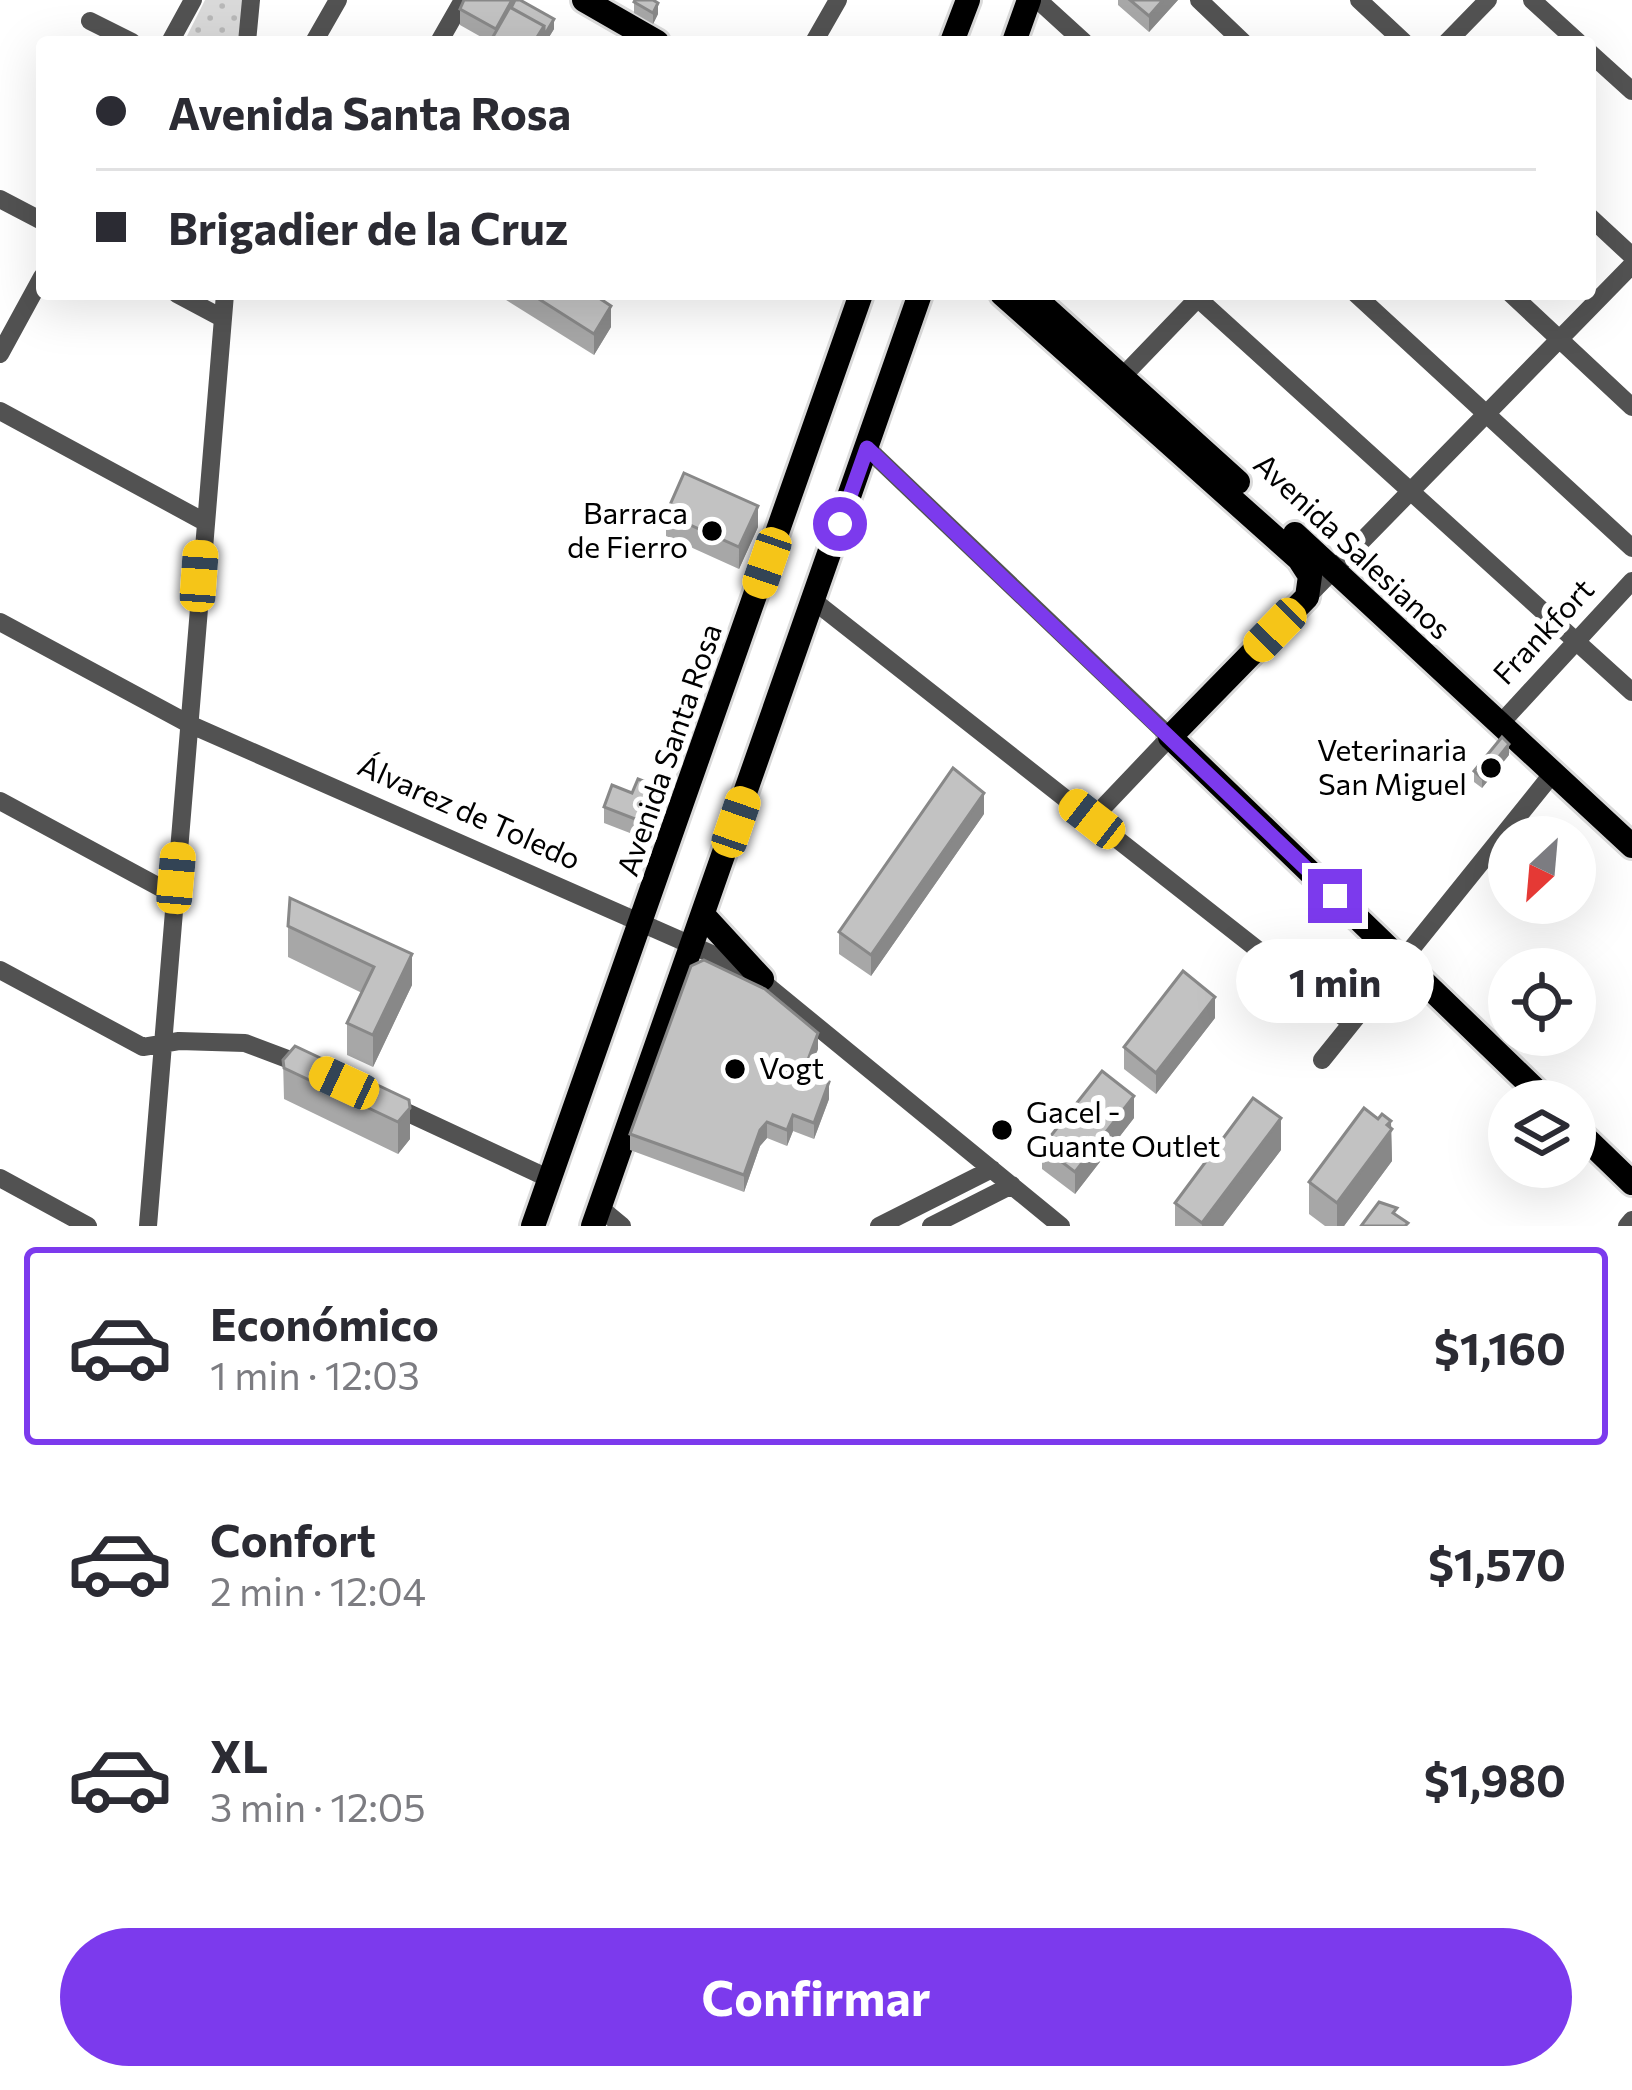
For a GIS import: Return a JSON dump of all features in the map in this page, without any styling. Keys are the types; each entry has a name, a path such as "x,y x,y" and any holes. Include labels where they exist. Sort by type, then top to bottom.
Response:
{"main road":[{"path":"584,0 623,9 651,36"},
{"path":"954,36 968,0"},
{"path":"1017,36 1034,0"},
{"name":"Avenida Santa Rosa","path":"533,1226 859,300"},
{"path":"596,1217 918,300"},
{"name":"Avenida Salesianos","path":"1009,300 1303,564 1311,582 1307,597"},
{"name":"Avenida Salesianos","path":"1037,300 1632,846"},
{"path":"1307,597 1170,737 1525,1080"},
{"path":"703,914 762,979"},
{"path":"1596,1148 1632,1183"}],"street":[{"path":"173,36 193,0"},
{"path":"248,36 251,0"},
{"path":"317,36 338,0"},
{"path":"442,36 463,0"},
{"path":"817,36 838,0"},
{"path":"1034,0 1077,36"},
{"path":"1199,0 1238,36"},
{"path":"1359,0 1398,36"},
{"path":"1454,36 1488,0"},
{"path":"1532,0 1571,36"},
{"path":"90,21 119,36"},
{"path":"1596,58 1632,91"},
{"path":"0,199 36,218"},
{"path":"1596,223 1632,261 1596,299"},
{"path":"0,354 36,288"},
{"path":"188,300 222,318"},
{"path":"148,1226 224,300"},
{"path":"1122,377 1194,300"},
{"path":"1202,300 1632,692"},
{"path":"1362,300 1632,548"},
{"path":"1517,300 1632,407"},
{"path":"1307,597 1596,300"},
{"path":"0,411 203,521"},
{"path":"867,448 1170,737 1092,819"},
{"name":"Frankfort","path":"1500,724 1632,581"},
{"path":"814,601 1351,1023"},
{"name":"Álvarez de Toledo","path":"0,622 189,724 641,921 762,979 1061,1226"},
{"path":"1322,1060 1553,773"},
{"path":"0,801 174,896"},
{"path":"0,970 143,1048 179,1041 257,1044 329,1077"},
{"path":"370,1096 550,1179"},
{"path":"879,1226 992,1169"},
{"path":"0,1178 88,1226"},
{"path":"931,1226 1012,1185"},
{"path":"596,1217 622,1226"}],"shaded area":[{"path":"205,0 243,0 240,36 187,36"}],"building":[{"path":"464,0 512,0 496,29 460,9"},
{"path":"515,0 554,19 544,36 544,26 511,8"},
{"path":"635,0 653,0 658,3 653,13"},
{"path":"1130,0 1163,0 1149,16"},
{"path":"510,7 544,26 538,36 493,36"},
{"path":"540,300 602,300 611,306 594,334"},
{"path":"684,473 758,506 739,547 666,514"},
{"path":"1502,737 1509,744 1482,778 1474,771"},
{"path":"953,768 984,793 871,955 839,932"},
{"path":"638,779 662,788 648,824 604,807 612,785 632,793"},
{"path":"290,898 412,954 373,1035 347,1023 374,967 288,926"},
{"name":"Vogt","path":"704,960 765,989 818,1033 803,1073 829,1082 814,1123 793,1115 787,1130 767,1122 744,1175 630,1134 691,966"},
{"path":"1183,971 1215,997 1156,1073 1124,1047"},
{"path":"295,1046 409,1100 410,1108 398,1122 284,1068 283,1060"},
{"path":"1102,1071 1134,1096 1075,1172 1042,1147"},
{"path":"1253,1098 1281,1118 1202,1223 1175,1203"},
{"path":"1364,1108 1378,1119 1382,1114 1391,1121 1387,1125 1392,1129 1337,1203 1309,1182"},
{"path":"1379,1202 1397,1208 1393,1213 1408,1223 1361,1226"}],"place":[{"name":"Barraca de Fierro","path":"712,531"},
{"name":"Veterinaria San Miguel","path":"1491,768"},
{"name":"Vogt","path":"735,1069"},
{"name":"Gacel - Guante Outlet","path":"1002,1130"}],"route":[{"path":"840,524 867,448 1335,896"}]}
